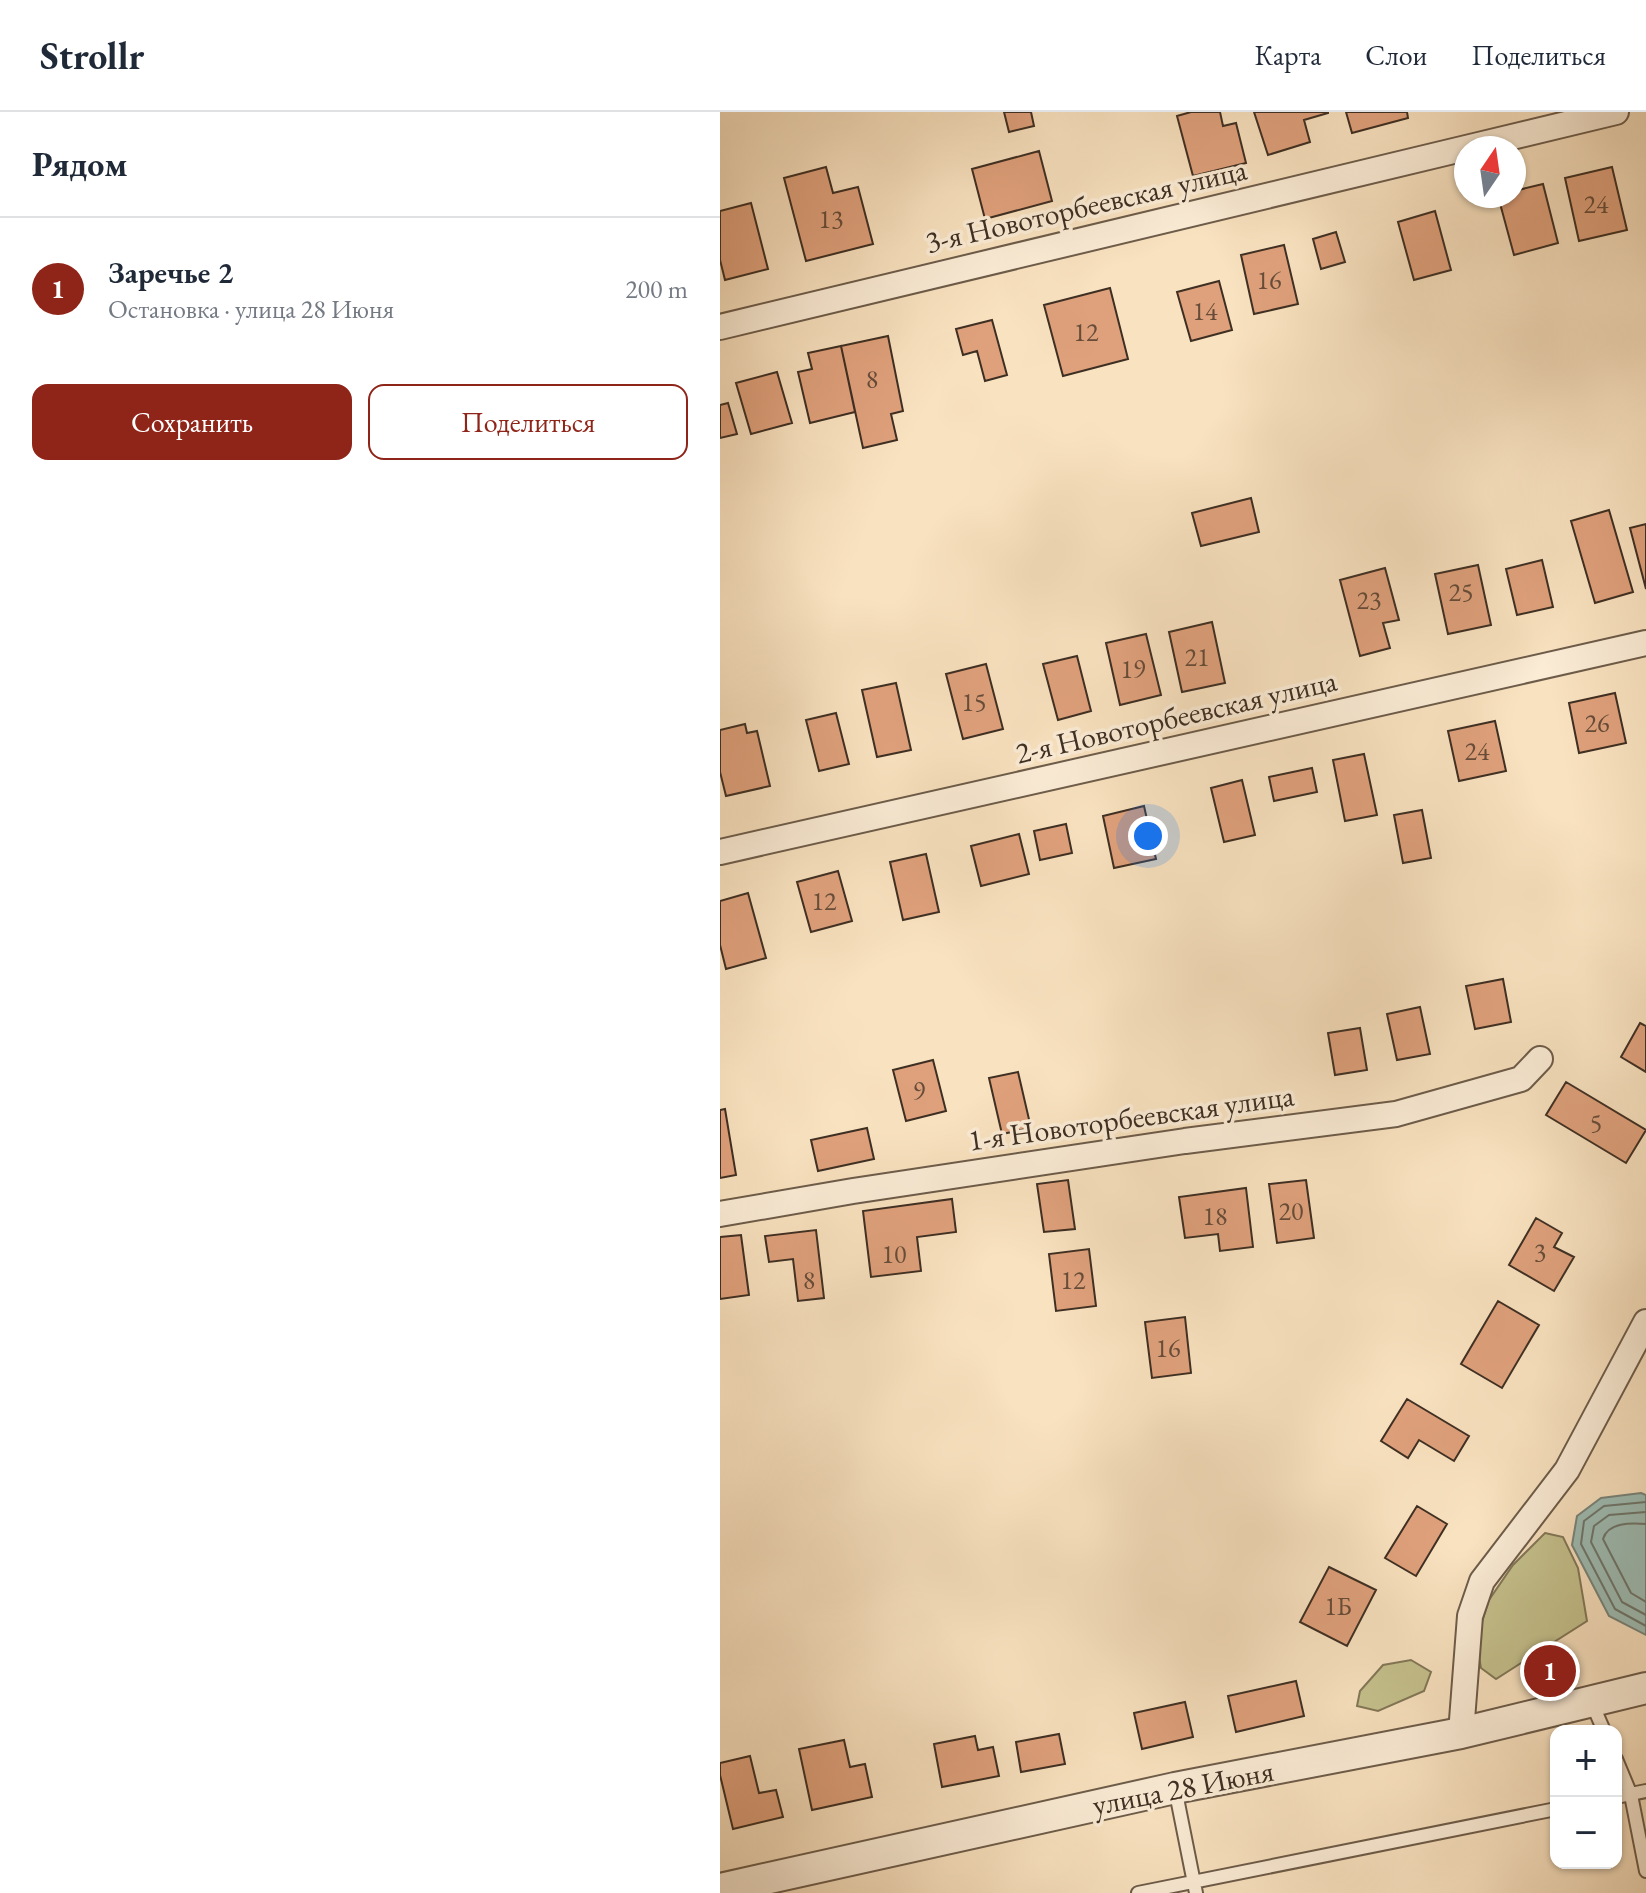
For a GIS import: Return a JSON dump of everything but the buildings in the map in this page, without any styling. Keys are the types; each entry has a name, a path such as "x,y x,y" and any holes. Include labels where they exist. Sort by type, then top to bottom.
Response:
{"street":[{"name":"3-я Новоторбеевская улица","path":"1516,136 1616,112"},
{"name":"3-я Новоторбеевская улица","path":"720,327 1454,151"},
{"name":"2-я Новоторбеевская улица","path":"720,852 1646,643"},
{"name":"1-я Новоторбеевская улица","path":"720,1214 1090,1155 1396,1114 1521,1079 1540,1059"},
{"path":"1461,1733 1470,1616 1482,1581 1567,1470 1646,1322"},
{"name":"улица 28 Июня","path":"720,1889 1175,1788 1461,1733 1646,1688"}],"lane":[{"path":"1591,1701 1601,1725"},
{"path":"1622,1773 1631,1795 1646,1871"},
{"path":"1175,1788 1195,1887"},
{"path":"1622,1796 1646,1791"},
{"path":"1138,1893 1195,1887 1550,1810"}],"shaded area":[{"path":"1545,1533 1563,1537 1578,1568 1587,1621 1496,1679 1481,1668 1476,1641 1489,1600 1513,1565"},
{"path":"1411,1660 1431,1672 1424,1691 1378,1711 1357,1706 1360,1691 1383,1665"}],"water":[{"path":"1646,1495 1646,1635 1609,1616 1572,1545 1577,1516 1601,1498"}],"place":[{"name":"Заречье 2","path":"1550,1671"}]}
